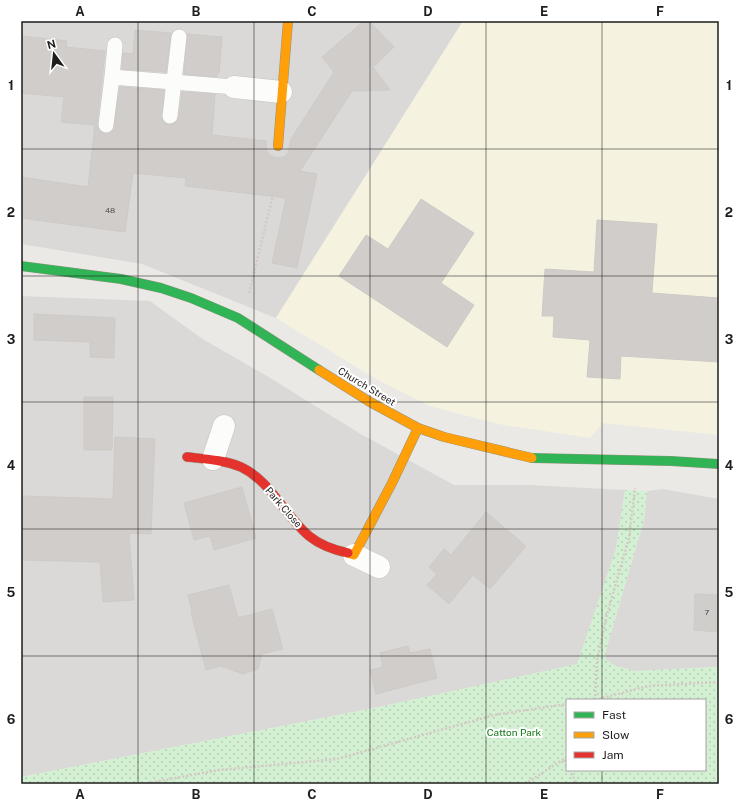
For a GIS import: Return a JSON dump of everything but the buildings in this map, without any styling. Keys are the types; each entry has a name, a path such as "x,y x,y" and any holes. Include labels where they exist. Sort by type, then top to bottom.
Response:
{"street":[{"path":"278,146 281,92 288,21"},
{"path":"234,87 281,92"},
{"name":"Church Street","path":"21,266 121,279 161,288 191,298 238,318 370,402 418,428 444,437 529,458 671,461 719,464"},
{"path":"213,459 224,426"},
{"path":"354,555 392,483 418,428"},
{"name":"Park Close","path":"187,457 213,459 242,467 262,483 309,536 330,549 354,555 379,567"}],"lane":[{"path":"170,116 179,37"},
{"path":"106,126 115,45"},
{"path":"112,77 234,87"}],"path":[{"path":"238,318 247,303 274,187"},
{"path":"595,699 597,661 606,618 629,538 636,482"},
{"path":"599,699 648,686 719,682"},
{"path":"143,784 218,770 337,759 494,714 566,704"},
{"path":"526,784 564,760 566,764"},
{"path":"570,771 577,784"}],"shaded area":[{"path":"21,21 463,21 276,318 142,264 21,244"},
{"path":"463,21 719,21 719,435 603,423 590,438 498,424 430,406 378,380 276,318"},
{"path":"21,296 150,301 201,338 267,376 359,433 454,485 530,485 625,490 616,549 578,664 379,707 21,777"},
{"path":"663,489 719,499 719,667 634,671 616,666 606,661 606,650 644,520 647,491"}],"green space":[{"name":"Catton Park","path":"625,490 647,491 644,520 606,650 606,660 616,666 634,671 719,667 719,784 21,784 21,777 379,707 577,664 616,549"}],"traffic: fast":[{"path":"21,266 121,279 161,288 191,298 238,318 319,370"},
{"path":"532,458 671,461 719,464"}],"traffic: slow":[{"path":"278,146 288,21"},
{"path":"319,370 370,402 418,428 444,437 532,458"},
{"path":"348,553 354,555 392,483 418,428"}],"traffic: jam":[{"path":"187,457 228,463 241,467 252,473 269,489 300,528 309,536 327,547 348,553"}]}
